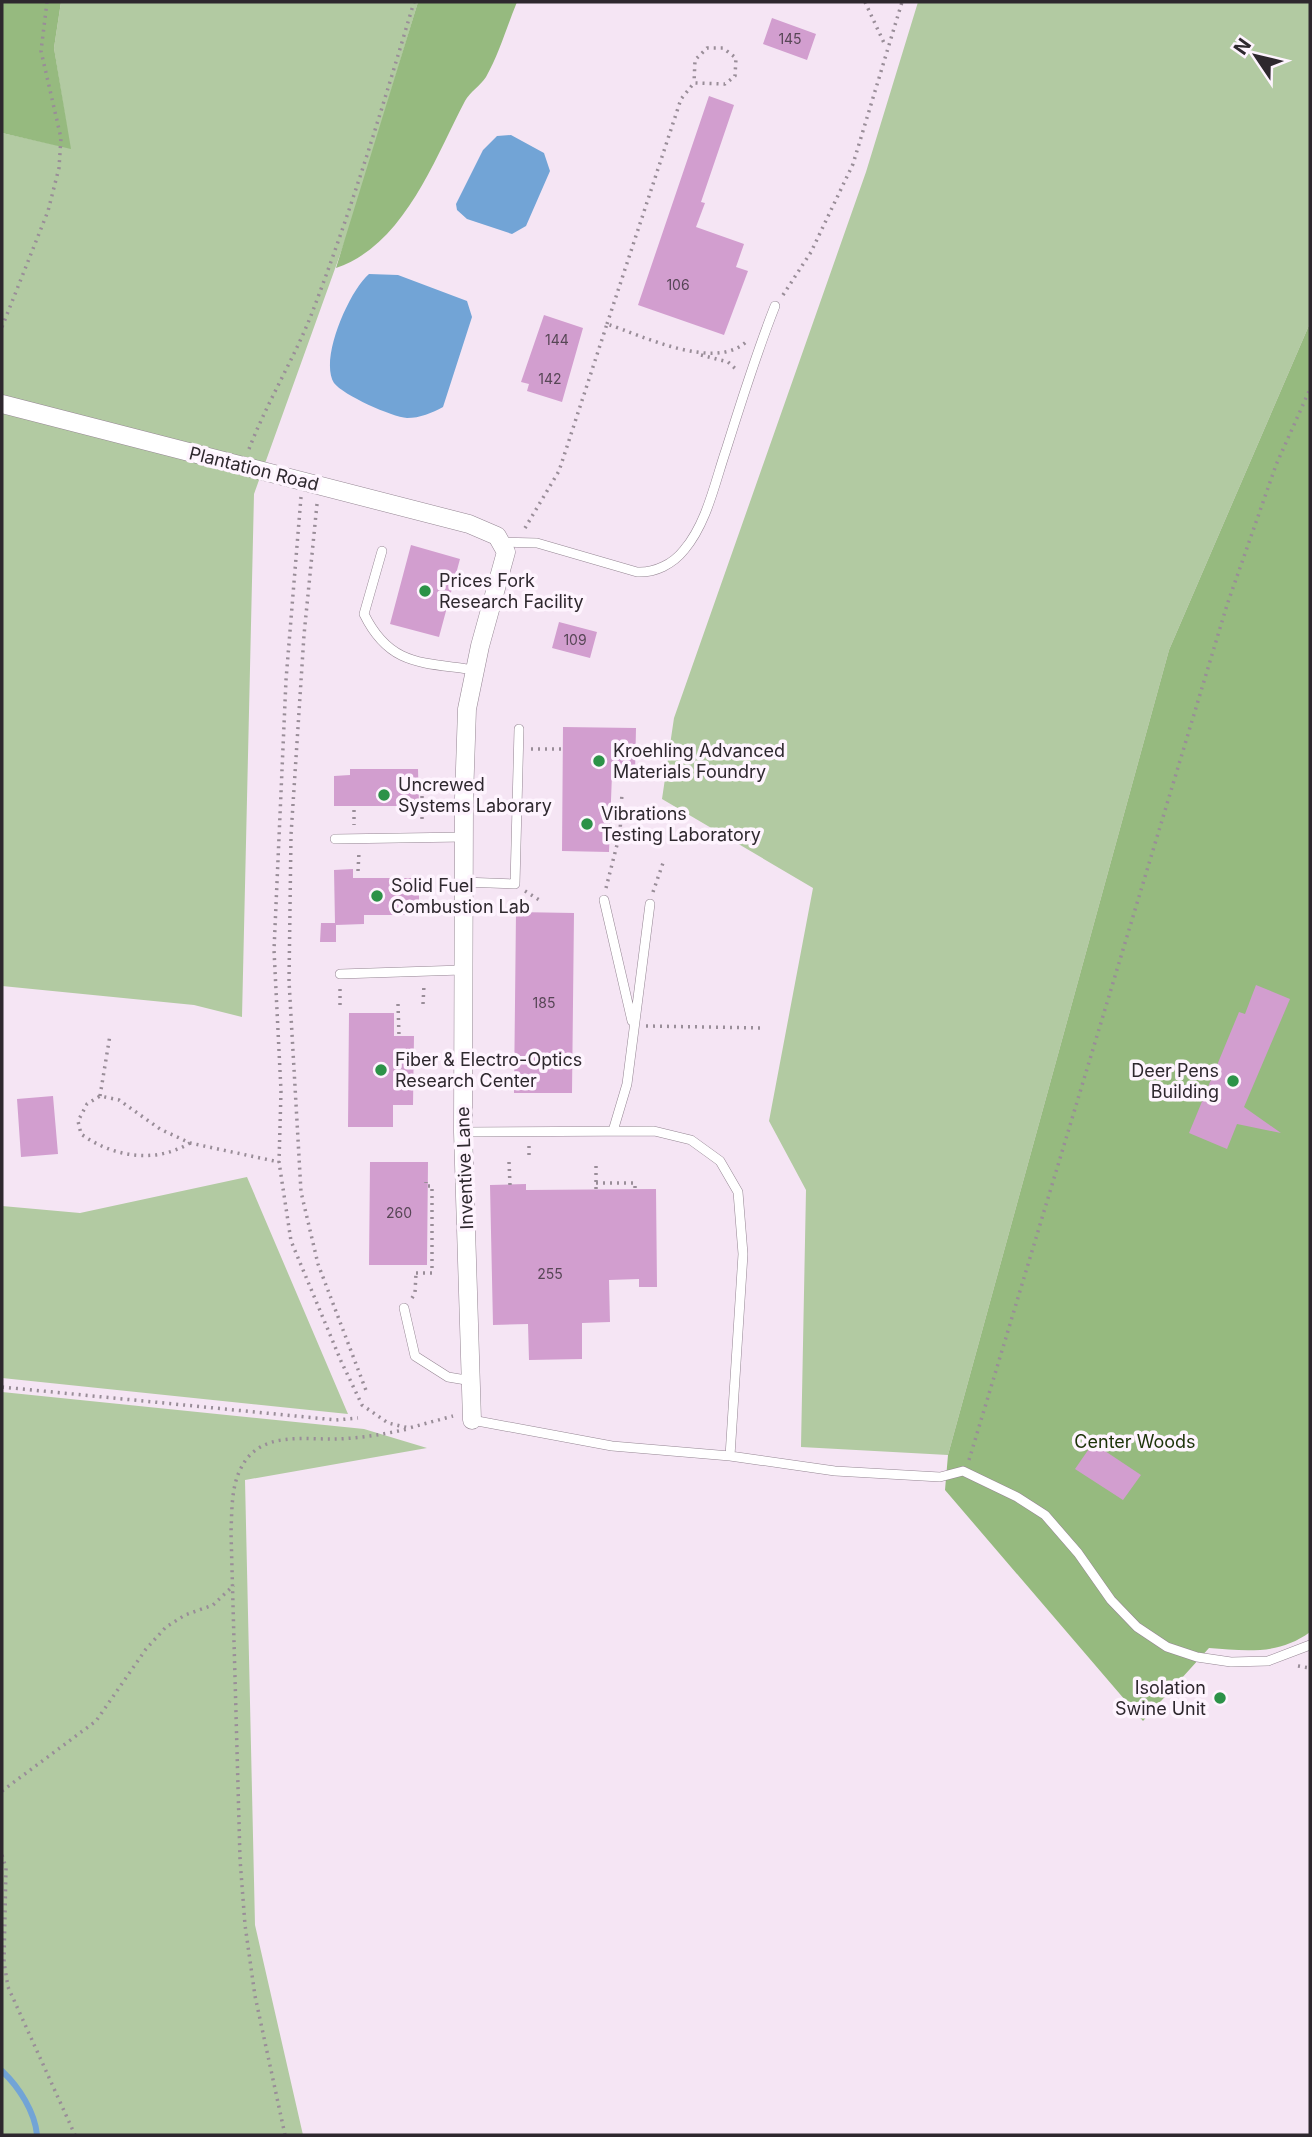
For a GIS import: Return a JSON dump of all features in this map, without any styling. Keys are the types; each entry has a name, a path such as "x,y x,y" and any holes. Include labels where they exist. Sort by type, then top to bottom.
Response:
{"street":[{"name":"Plantation Road","path":"2,404 469,524 490,532 502,542"},
{"name":"Inventive Lane","path":"472,1420 463,1132 462,970 467,709 504,566 506,552 502,542"}],"lane":[{"path":"502,542 537,543 637,572 650,573 684,551 711,496 755,356 775,306"},
{"path":"382,551 364,614 376,638 405,660 475,670"},
{"path":"463,882 515,884 519,729"},
{"path":"335,839 464,837"},
{"path":"604,900 634,1026"},
{"path":"612,1131 626,1084 649,904"},
{"path":"340,974 462,970"},
{"path":"463,1132 654,1131 691,1140 720,1161 738,1192 743,1254 730,1456"},
{"path":"404,1308 415,1356 448,1377 472,1381"},
{"path":"472,1420 612,1446 730,1456 835,1471 940,1477 963,1471 1017,1497 1045,1515 1078,1553 1111,1600 1137,1627 1167,1647 1197,1657 1231,1662 1268,1661 1310,1645"}],"path":[{"path":"2,327 48,211 59,168 61,138 41,51 47,2"},
{"path":"242,467 263,411 311,315 376,128 414,2"},
{"path":"865,2 886,47"},
{"path":"775,306 811,252 853,164 886,47 902,2"},
{"path":"502,542 525,528 559,471 681,99 694,83 695,60 707,48 723,48 736,58 735,76 726,84 694,83"},
{"path":"607,324 728,362 740,375"},
{"path":"696,353 718,353 743,345 751,335"},
{"path":"963,1471 979,1436 1227,605 1276,465 1310,389"},
{"path":"310,483 278,821 274,950 281,1091 279,1162 291,1241 357,1395 371,1414 388,1423 409,1428"},
{"path":"310,483 304,635 291,835 289,981 301,1192 318,1264 367,1393"},
{"path":"541,749 563,749"},
{"path":"419,785 422,785 422,826"},
{"path":"604,900 620,833 622,792"},
{"path":"358,871 359,839"},
{"path":"649,904 663,863"},
{"path":"515,884 541,901"},
{"path":"423,1004 424,971"},
{"path":"398,1004 399,1036"},
{"path":"634,1026 763,1028"},
{"path":"100,1096 110,1035"},
{"path":"190,1143 175,1152 138,1156 116,1154 81,1134 78,1121 87,1104 100,1096 119,1100 160,1129 190,1143 279,1162"},
{"path":"596,1161 596,1186 635,1183 635,1189"},
{"path":"509,1163 510,1185"},
{"path":"415,1293 416,1273 432,1273 432,1186 426,1186 426,1182"},
{"path":"625,1183 625,1189"},
{"path":"2,1387 336,1420 358,1418"},
{"path":"285,2135 255,1996 245,1925 240,1859 233,1496 241,1467 254,1453 270,1442 290,1437 379,1436 430,1424 449,1415 472,1420"},
{"path":"2,1791 96,1721 146,1648 166,1627 185,1615 214,1605 234,1585"},
{"path":"2,1855 6,1868 4,1962 8,1987 75,2135"}],"green space":[{"path":"2,2 61,2 54,48 71,149 2,133"},
{"path":"61,2 418,2 350,227 254,494 242,1017 194,1005 2,986 2,133 70,148 54,48"},
{"path":"418,2 517,2 491,68 465,101 428,174 399,221 360,257 336,268"},
{"path":"918,2 1310,2 1310,323 1169,650 948,1455 801,1447 806,1190 769,1121 813,888 662,799 674,718 866,172"},
{"name":"Center Woods","path":"1310,323 1310,1632 1286,1645 1262,1650 1209,1648 1143,1721 945,1490 948,1455 1169,650"},
{"path":"247,1177 348,1414 2,1378 2,1206 80,1213"},
{"path":"2,1392 364,1429 427,1448 245,1480 255,1925 303,2135 2,2135"}],"water":[{"path":"511,135 544,153 550,171 526,226 512,234 467,219 457,210 456,204 483,150 497,136"},
{"path":"369,274 398,275 467,301 472,317 443,407 421,416 400,417 357,399 334,383 330,372 330,359 338,326 353,295"}],"building":[{"path":"772,18 816,34 807,60 763,44"},
{"path":"709,96 734,105 701,202 705,203 696,227 744,244 736,267 748,271 724,335 638,305"},
{"path":"544,315 583,328 562,402 527,391 529,384 521,382"},
{"name":"Prices Fork Research Facility","path":"411,545 460,559 439,637 390,624"},
{"path":"559,622 597,632 590,658 552,648"},
{"path":"563,727 636,728 635,775 612,774 609,852 562,851"},
{"name":"Uncrewed Systems Laborary","path":"350,769 418,769 419,806 334,806 334,776 350,775"},
{"name":"Solid Fuel Combustion Lab","path":"353,869 353,878 419,878 419,915 364,915 364,924 336,925 336,942 320,942 321,923 335,923 334,870"},
{"path":"516,912 574,913 572,1093 514,1093"},
{"name":"Deer Pens Building","path":"1256,985 1290,999 1244,1107 1281,1133 1237,1124 1227,1149 1189,1133 1239,1012 1245,1014"},
{"name":"Fiber & Electro-Optics Research Center","path":"349,1013 394,1013 394,1036 414,1036 413,1105 393,1105 393,1127 348,1127"},
{"path":"53,1096 58,1154 21,1157 17,1099"},
{"path":"370,1162 428,1162 427,1265 369,1265"},
{"path":"526,1184 526,1190 656,1189 657,1287 639,1287 639,1279 609,1280 610,1322 582,1323 582,1359 529,1360 528,1324 493,1325 490,1185"},
{"path":"1093,1443 1141,1475 1123,1500 1075,1469"}],"waterway":[{"path":"2,2071 25,2100 37,2135"}],"place":[{"name":"Prices Fork Research Facility","path":"425,591"},
{"name":"Kroehling Advanced Materials Foundry","path":"599,761"},
{"name":"Uncrewed Systems Laborary","path":"384,795"},
{"name":"Vibrations Testing Laboratory","path":"587,824"},
{"name":"Solid Fuel Combustion Lab","path":"377,896"},
{"name":"Fiber & Electro-Optics Research Center","path":"381,1070"},
{"name":"Deer Pens Building","path":"1233,1081"},
{"name":"Isolation Swine Unit","path":"1220,1698"}]}
